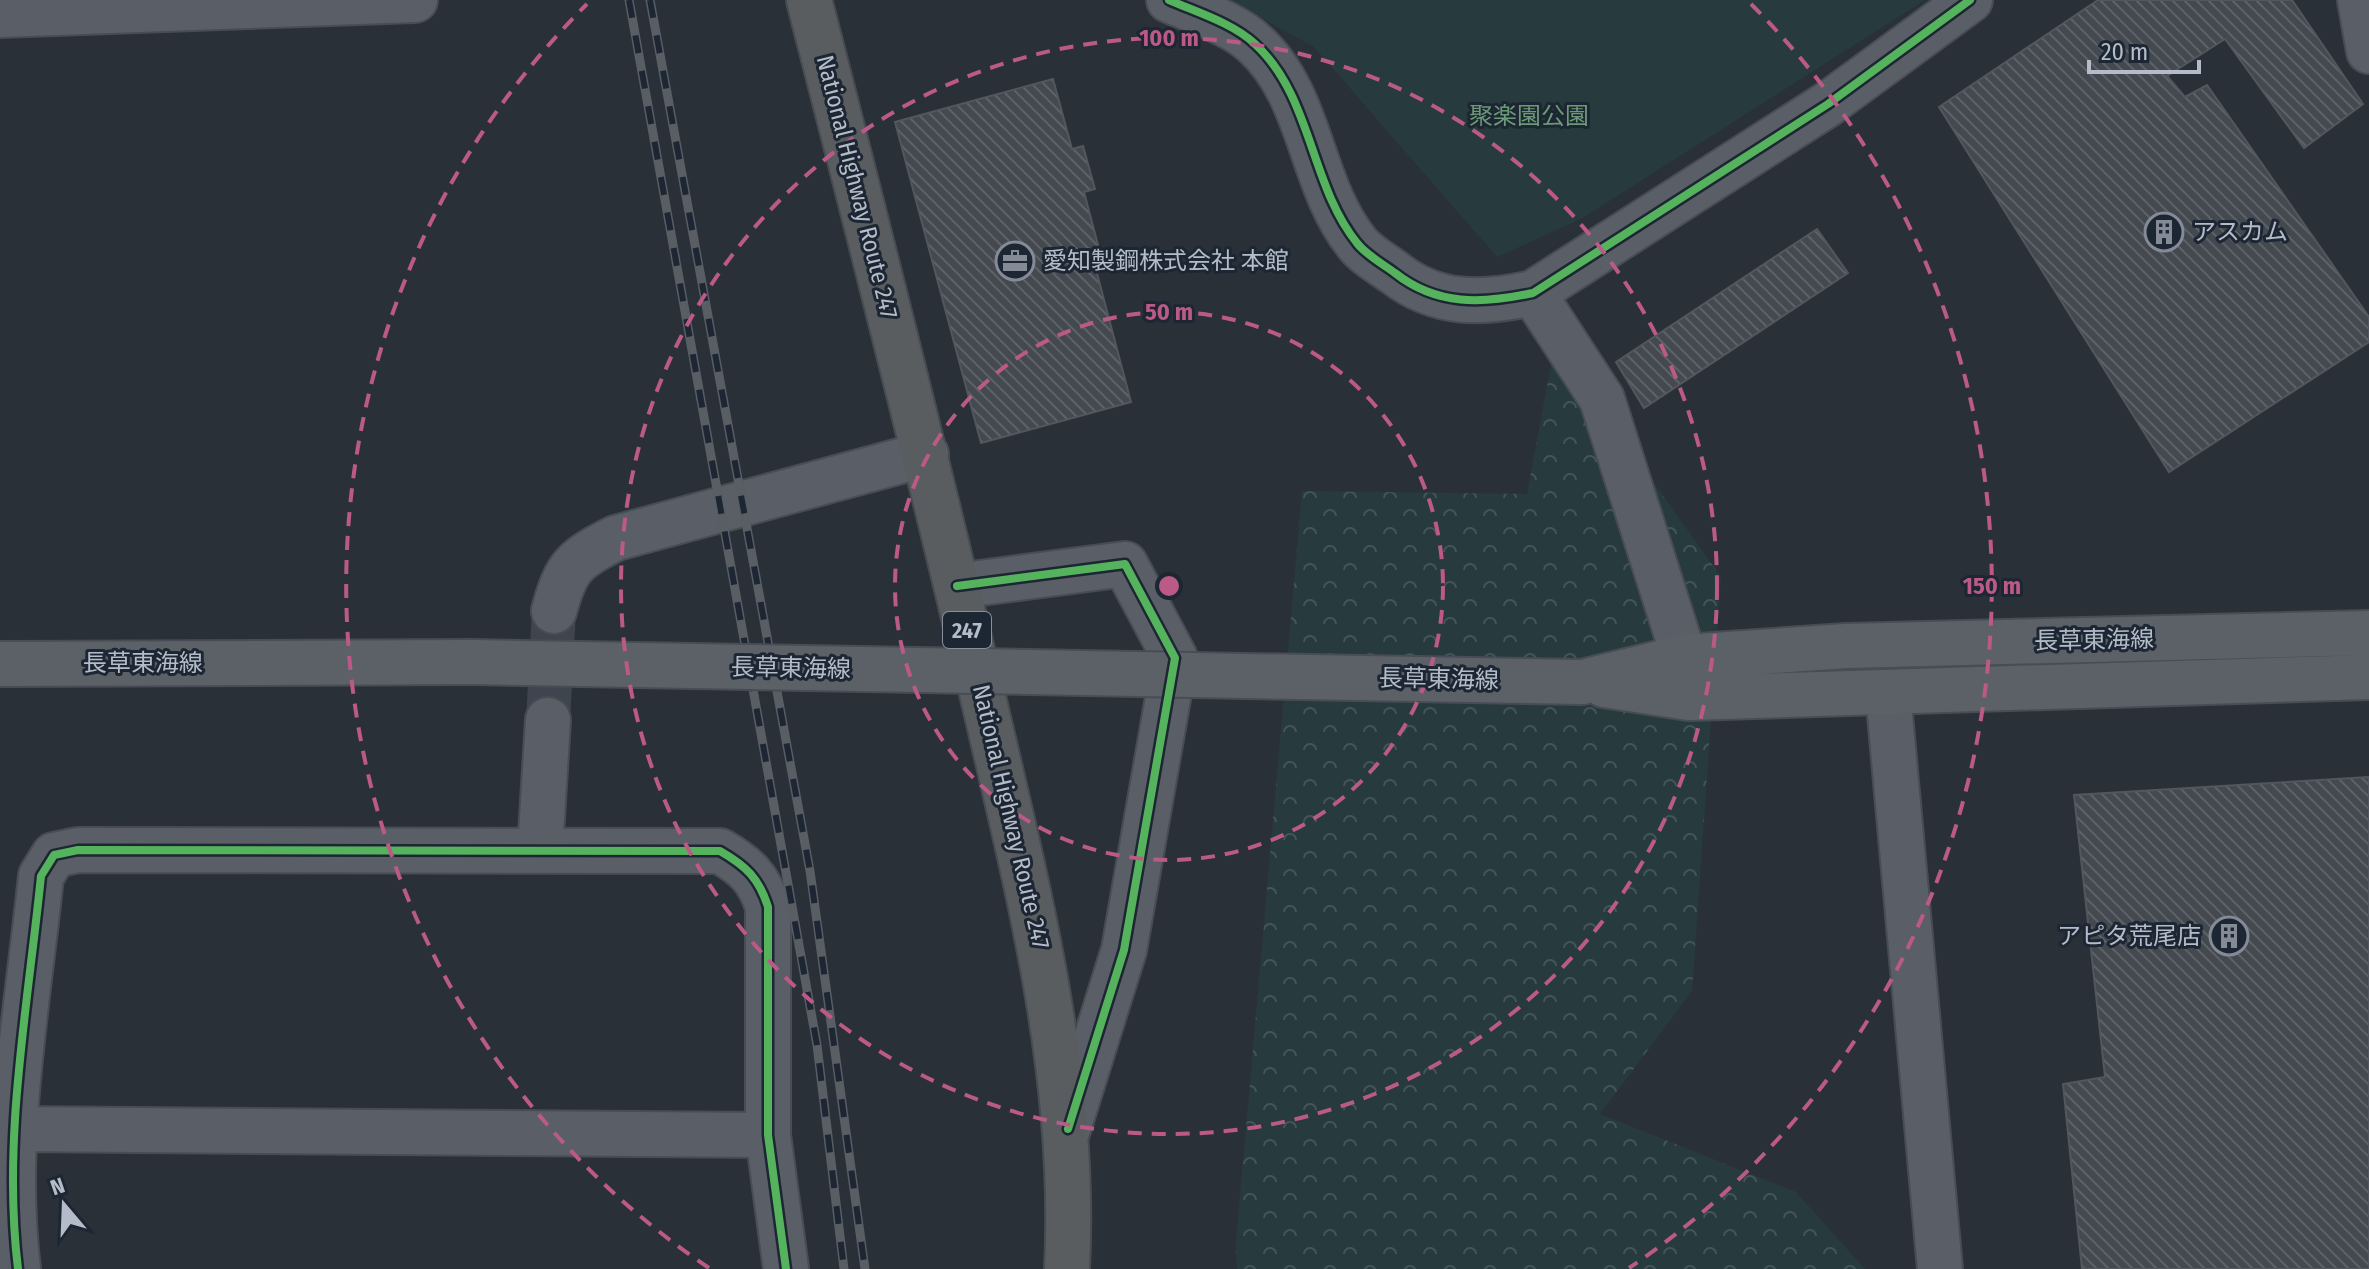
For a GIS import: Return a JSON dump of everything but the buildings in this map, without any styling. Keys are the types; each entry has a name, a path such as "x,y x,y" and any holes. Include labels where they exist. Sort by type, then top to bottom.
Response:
{"highway":[{"name":"National Highway Route 247","path":"809,0 926,454 1043,955 1068,1129 1067,1269"}],"main road":[{"name":"長草東海線","path":"1582,682 1684,657 1846,646 2369,633"},
{"name":"長草東海線","path":"0,664 472,662 1582,682 1689,698 2369,677"}],"street":[{"path":"0,15 415,0"},
{"path":"1169,0 1255,43 1287,85 1331,201 1357,244 1401,278 1438,298 1491,302 1533,293 1828,104 1970,0"},
{"path":"2360,0 2369,51"},
{"path":"1533,293 1602,399 1684,657"},
{"path":"554,611 563,578 585,553 616,538 926,454"},
{"path":"957,586 1125,564 1175,658 1124,950 1068,1129"},
{"path":"1888,693 1940,1269"},
{"path":"540,850 548,720"},
{"path":"18,1269 6,1215 41,876 54,855 78,850 540,850 720,851 747,867 761,885 768,907 768,1135 786,1269"},
{"path":"15,1129 768,1135"}],"green space":[{"name":"聚楽園公園","path":"1229,0 1925,0 1581,219 1497,257 1314,47"},
{"path":"1555,344 1721,577 1692,991 1600,1114 1796,1192 1865,1269 1237,1269 1236,1242 1302,491 1527,494"}],"tunnel":[{"path":"548,720 554,611"}],"railway":[{"path":"629,0 817,1045 844,1269"},
{"path":"650,0 810,871 865,1269"}],"cycle path":[{"path":"1169,0 1236,30 1255,44 1274,65 1300,115 1329,195 1341,220 1361,247 1411,284 1427,292 1461,300 1533,293 1828,104 1970,0"},
{"path":"957,586 1125,564 1175,658 1124,950 1068,1129"},
{"path":"18,1269 14,1220 15,1122 41,876 54,855 78,850 720,851 750,874 768,907 768,1135 786,1269"}],"place":[{"name":"アスカム","path":"2164,232"},
{"name":"愛知製鋼株式会社 本館","path":"1015,261"},
{"name":"アピタ荒尾店","path":"2229,936"}]}
